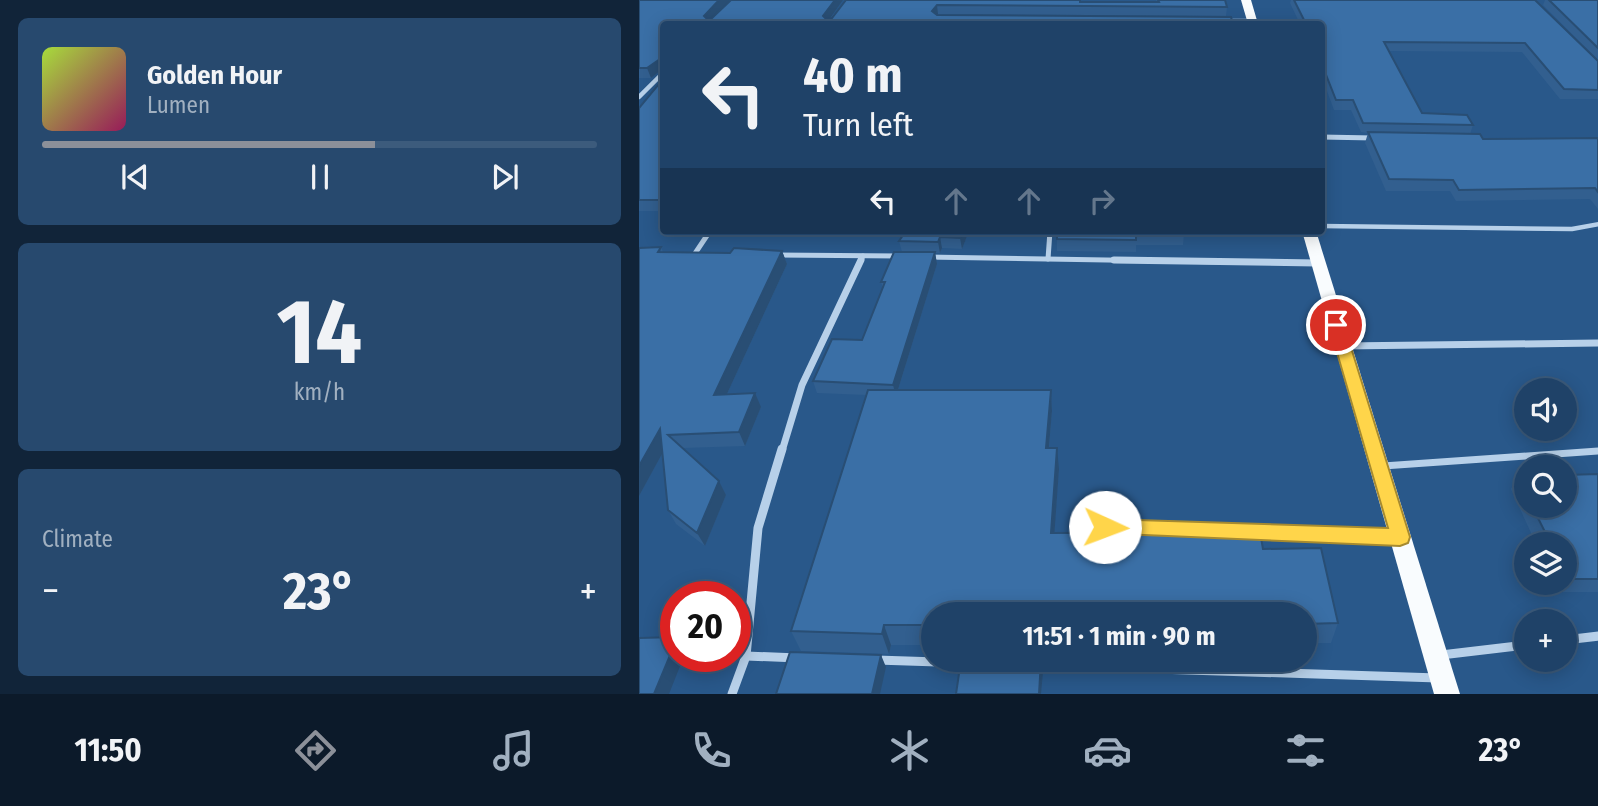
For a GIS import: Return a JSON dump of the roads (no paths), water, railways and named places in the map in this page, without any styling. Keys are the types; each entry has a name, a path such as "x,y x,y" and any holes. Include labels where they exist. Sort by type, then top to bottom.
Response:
{"main road":[{"path":"1246,0 1251,21"},
{"path":"1310,235 1445,686"}],"street":[{"path":"1211,20 1225,21"},
{"path":"639,97 660,76"},
{"path":"1325,137 1377,138"},
{"path":"707,235 694,255 707,255"},
{"path":"1048,259 1050,235"},
{"path":"772,255 903,257"},
{"path":"751,603 758,528 802,386 863,256"},
{"path":"916,257 1317,263"},
{"path":"1343,346 1598,343"},
{"path":"1577,639 1598,636"},
{"path":"1436,656 1514,646"},
{"path":"751,656 815,659"},
{"path":"857,660 921,662"},
{"path":"732,694 740,672"},
{"path":"1164,672 1445,686"}],"lane":[{"path":"1325,226 1572,229 1598,224"},
{"path":"1379,466 1598,451"},
{"path":"1105,527 1400,537"}]}
